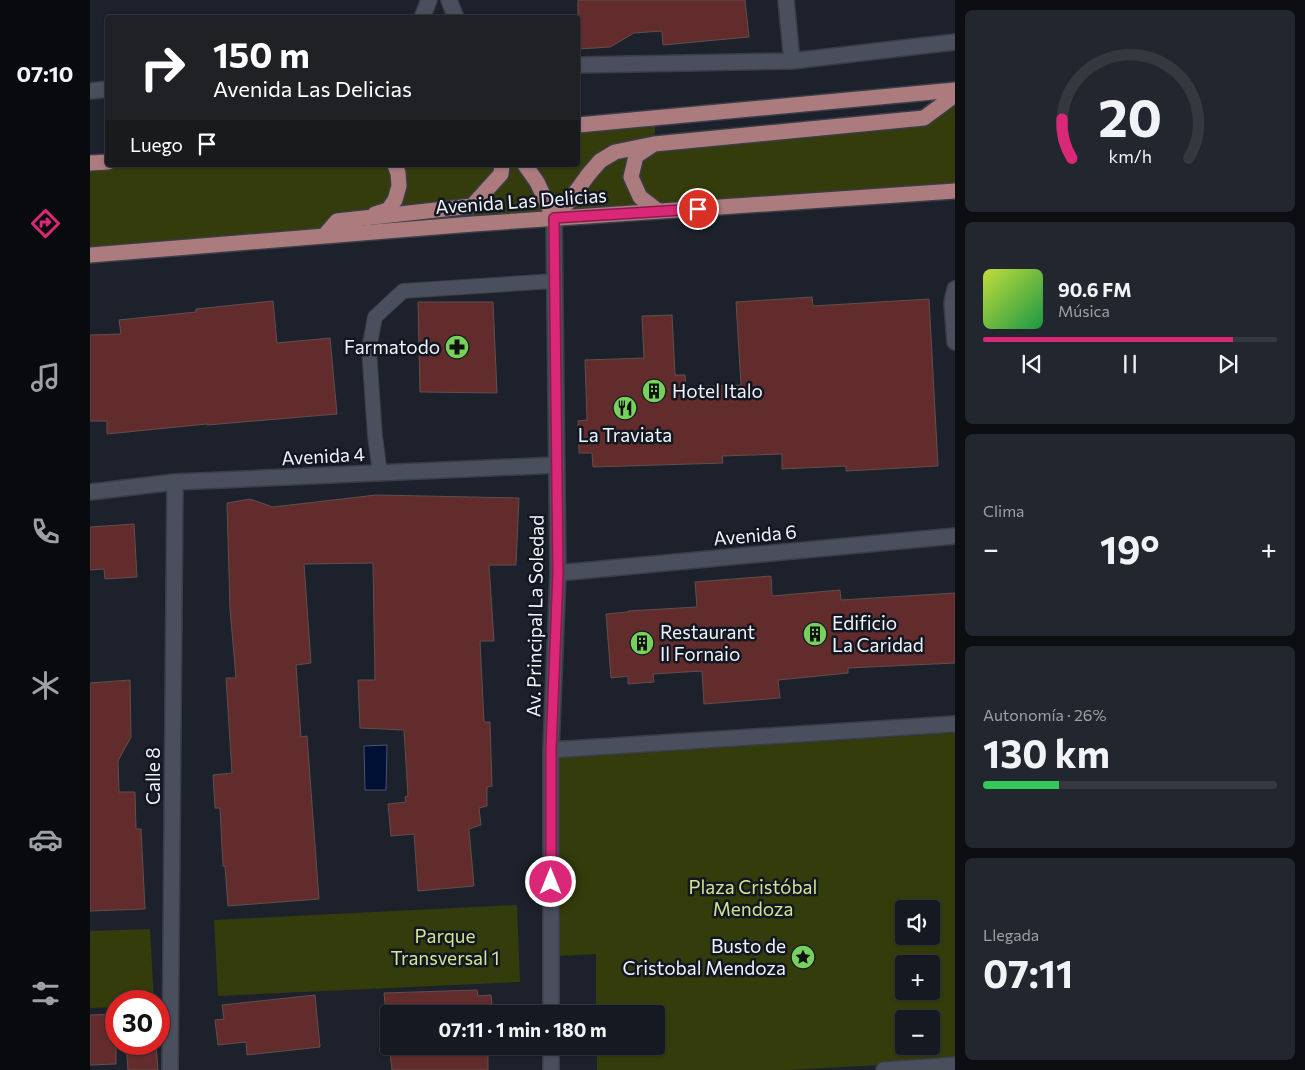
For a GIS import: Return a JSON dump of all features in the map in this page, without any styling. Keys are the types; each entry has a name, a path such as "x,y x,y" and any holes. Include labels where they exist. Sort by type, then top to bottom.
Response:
{"main road":[{"path":"580,125 955,90"},
{"path":"526,167 537,182 554,218 600,161 615,152 654,144 924,118 955,95"},
{"path":"654,144 636,156 631,177 640,197 658,211"},
{"path":"90,163 105,162"},
{"path":"364,218 388,210 395,200 399,186 398,173 395,167"},
{"path":"326,235 337,221 472,206 501,174 502,167"},
{"name":"Avenida Las Delicias","path":"90,255 554,218 955,191"}],"street":[{"path":"423,15 429,0"},
{"path":"449,0 455,15"},
{"path":"786,0 792,61"},
{"path":"580,65 792,61 955,42"},
{"path":"90,90 105,89"},
{"name":"Av. Principal La Soledad","path":"551,1005 551,750 558,573 554,218"},
{"path":"955,289 952,303 955,342"},
{"name":"Avenida 4","path":"90,492 175,482 557,465"},
{"name":"Calle 8","path":"170,1070 175,482"},
{"name":"Avenida 6","path":"558,573 955,536"},
{"path":"551,750 955,724"},
{"path":"551,1055 551,1070"},
{"path":"884,1070 955,1065"}],"lane":[{"path":"380,473 369,349 375,317 403,291 555,281"}],"green space":[{"path":"955,95 955,191 473,224 472,206 337,221 325,235 90,254 90,164 105,164 105,167 580,167 580,125 656,118 654,143 924,118"},
{"name":"Plaza Cristóbal Mendoza","path":"955,733 955,1061 787,1070 597,1070 597,1055 665,1055 665,1005 596,1005 596,954 558,956 560,758"},
{"name":"Parque Transversal 1","path":"517,905 520,982 218,996 214,920"},
{"path":"150,929 153,990 105,990 105,1007 90,1008 90,931"}],"water":[{"path":"387,745 386,790 365,790 364,746"}],"building":[{"path":"578,0 745,0 749,37 663,45 662,31 634,33 610,47 580,49 580,15 578,15"},
{"path":"812,297 813,306 929,299 938,466 846,471 846,466 782,469 782,454 722,456 723,463 593,467 592,453 579,453 578,421 587,420 585,360 644,358 642,316 672,315 675,375 685,375 686,387 741,385 736,302"},
{"path":"273,301 277,343 330,338 337,414 107,434 107,421 90,421 90,335 121,334 119,320"},
{"name":"Farmatodo","path":"418,302 493,302 497,393 420,392"},
{"path":"376,495 519,498 516,565 489,565 494,641 480,641 484,722 490,722 492,786 487,787 487,806 479,808 481,825 469,829 474,886 418,891 414,834 391,836 388,804 406,802 405,797 408,796 404,730 360,728 358,680 375,680 373,563 304,564 311,663 296,665 301,737 307,736 319,899 228,906 225,866 223,866 220,808 215,808 213,775 232,773 226,678 236,678 230,609 227,503 250,499 273,507"},
{"path":"134,524 137,577 105,579 104,569 90,570 90,527"},
{"path":"771,576 772,596 840,590 841,600 955,593 955,663 848,668 848,673 778,680 780,698 704,704 702,671 653,674 654,682 628,684 628,676 611,678 606,614 697,607 695,582"},
{"path":"130,680 131,737 118,761 119,792 135,792 136,829 141,829 145,909 90,911 90,683"},
{"path":"477,990 478,996 491,995 492,1005 385,1005 384,993"},
{"path":"315,995 320,1047 247,1055 246,1042 218,1045 215,1020 224,1019 222,1005"},
{"path":"105,1014 105,1055 116,1055 116,1064 90,1065 90,1015"},
{"path":"127,1055 157,1055 158,1070 128,1070"},
{"path":"390,1055 488,1055 488,1070 392,1070"}],"place":[{"name":"Farmatodo","path":"457,347"},
{"name":"Hotel Italo","path":"654,391"},
{"name":"La Traviata","path":"625,408"},
{"name":"Edificio La Caridad","path":"815,634"},
{"name":"Restaurant Il Fornaio","path":"642,643"},
{"name":"Busto de Cristobal Mendoza","path":"803,957"}],"route":[{"path":"551,882 551,750 558,573 554,218 698,209"}]}
